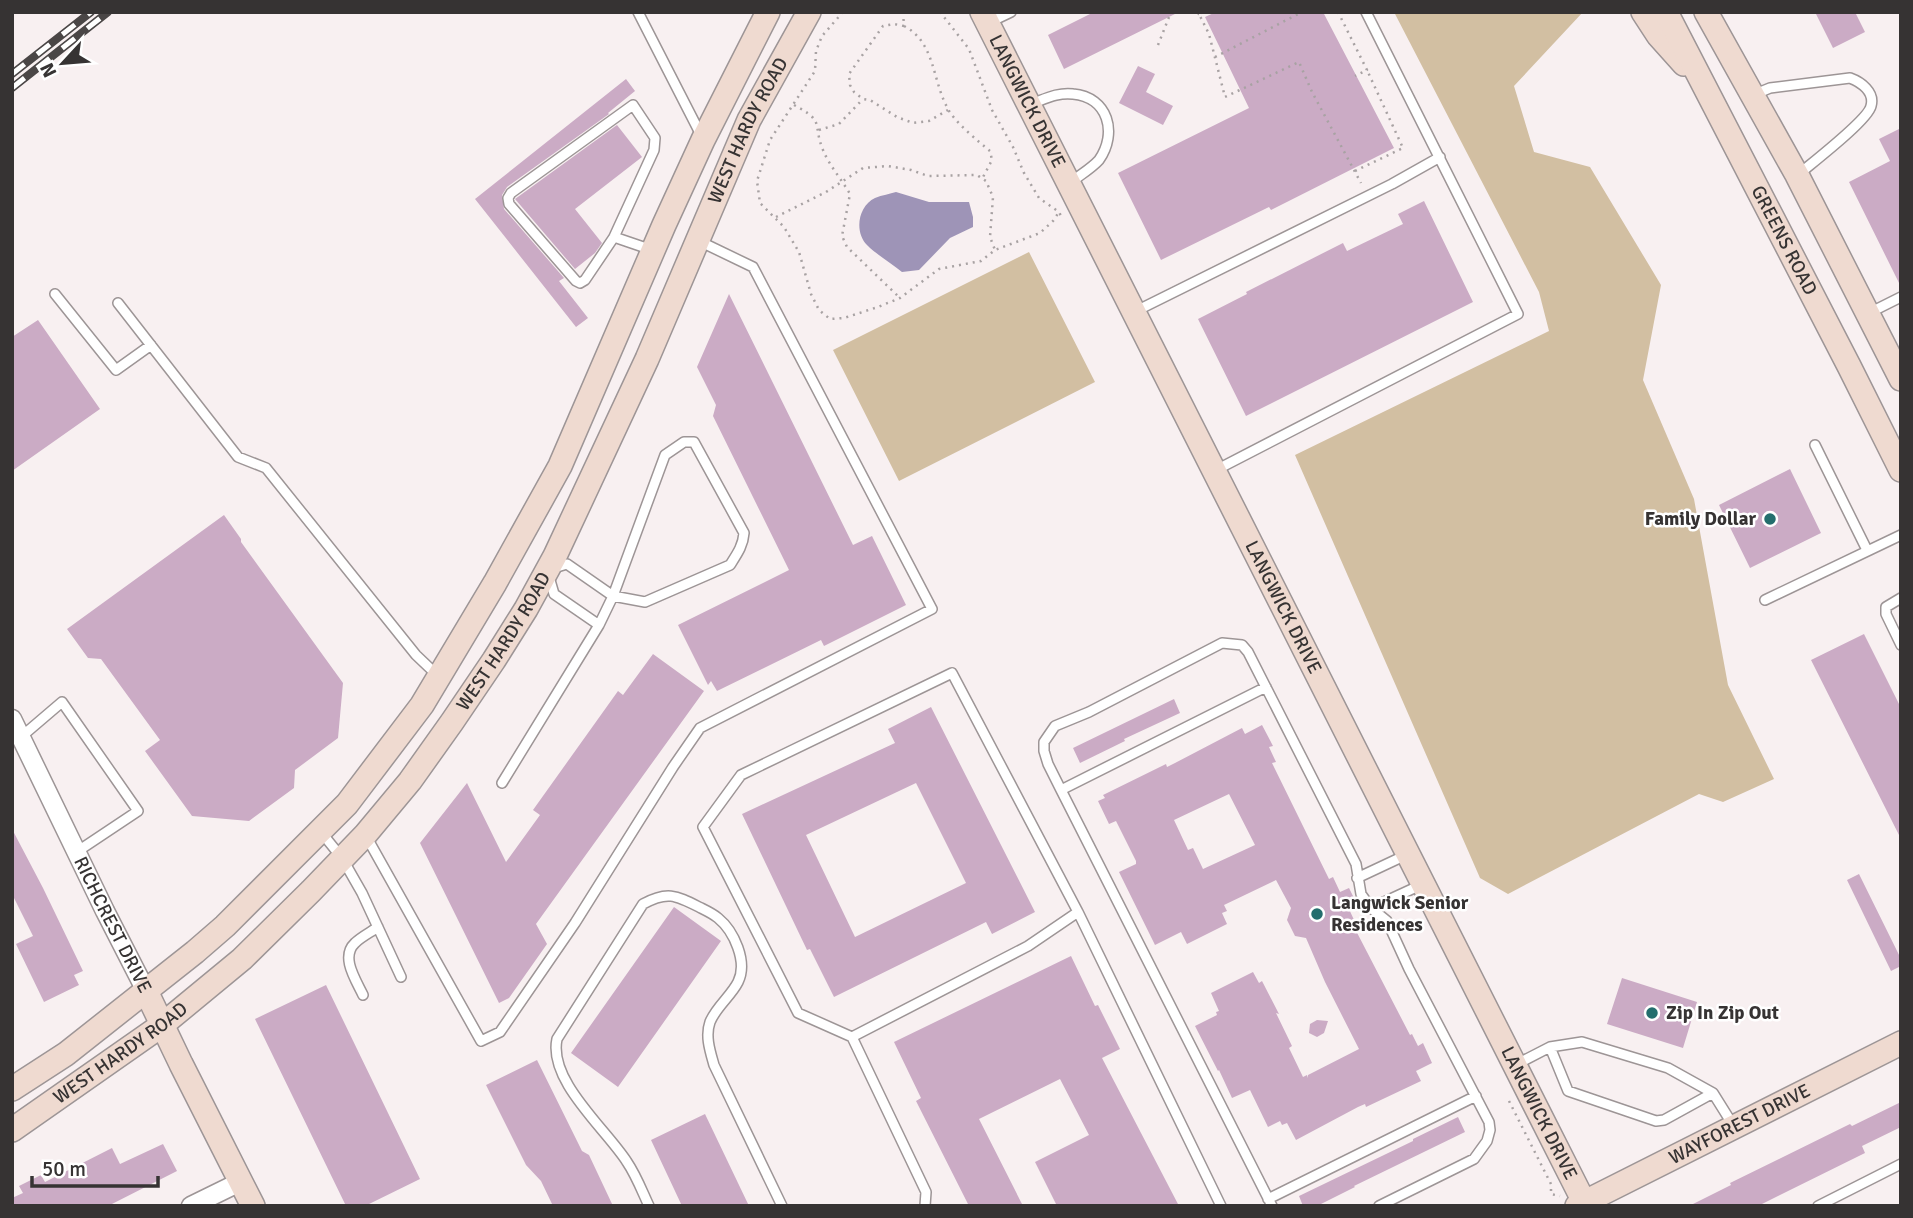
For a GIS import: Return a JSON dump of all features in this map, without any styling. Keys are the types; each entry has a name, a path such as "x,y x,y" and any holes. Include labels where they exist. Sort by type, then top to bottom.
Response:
{"street":[{"name":"WEST HARDY ROAD","path":"12,1089 66,1054 225,926 346,803 422,705 513,552 560,466 653,251 704,140 768,12"},
{"name":"WEST HARDY ROAD","path":"12,1130 162,1025 242,959 365,835 410,781 494,660 547,570 648,359 749,120 809,12"},
{"path":"1643,12 1658,35 1704,87"},
{"name":"GREENS ROAD","path":"1666,12 1901,470"},
{"path":"1706,12 1797,175 1901,379"},
{"path":"1716,12 1749,87"},
{"name":"LANGWICK DRIVE","path":"985,18 1515,1065 1582,1205"},
{"path":"704,140 730,167"},
{"path":"513,552 547,570"},
{"name":"RICHCREST DRIVE","path":"12,719 253,1206"},
{"path":"346,803 365,835"},
{"name":"WAYFOREST DRIVE","path":"1582,1205 1901,1043"},
{"path":"191,1206 242,1181"}],"lane":[{"path":"638,12 704,140"},
{"path":"985,18 1011,12"},
{"path":"1213,471 1518,314 1366,12"},
{"path":"1749,87 1770,88 1850,78 1860,81 1869,93 1872,100 1869,112 1797,175"},
{"path":"1029,104 1059,94 1074,93 1098,102 1106,116 1109,134 1106,149 1097,162 1068,184"},
{"path":"633,105 656,143 614,237 585,280 580,283 546,248 509,204 508,198 511,193 633,105"},
{"path":"1133,312 1440,157"},
{"path":"614,237 653,251"},
{"path":"365,835 481,1041 500,1032 575,923 700,728 932,609 753,267 698,240"},
{"path":"55,294 116,370 151,345"},
{"path":"1867,313 1901,297"},
{"path":"118,303 238,457 266,468 416,655 439,677"},
{"path":"502,783 599,625 613,596 665,455 684,442 694,443 744,533 738,553 730,565 645,602 613,596 567,564 547,570 554,594 599,625"},
{"path":"1815,445 1867,550"},
{"path":"1765,600 1901,535"},
{"path":"1901,598 1886,607 1886,614 1901,645"},
{"path":"1379,1206 1474,1159 1487,1142 1489,1122 1476,1096 1409,969 1387,921 1371,908 1361,894 1356,864 1248,652 1241,645 1222,643 1089,712 1055,726 1044,742 1048,764 1270,1202 1476,1096"},
{"path":"925,1206 926,1192 852,1037 798,1013 703,827 741,775 952,673 1078,912 1220,1206"},
{"path":"1061,790 1266,687"},
{"path":"21,737 62,702 138,811 78,851"},
{"path":"320,831 342,858 362,893 401,977"},
{"path":"1357,878 1408,854"},
{"path":"1371,908 1423,884"},
{"path":"649,1206 628,1163 606,1133 584,1110 558,1064 555,1048 556,1039 643,904 657,896 665,895 682,898 719,918 730,932 741,960 737,984 710,1021 708,1043 713,1065 782,1206"},
{"path":"852,1037 1028,946 1078,912"},
{"path":"363,995 348,958 349,951 354,944 378,927"},
{"path":"1515,1065 1550,1047 1582,1042 1668,1068 1713,1093 1734,1127"},
{"path":"1550,1047 1568,1091 1656,1121 1664,1120 1713,1093"},
{"path":"1818,1206 1901,1164"}],"path":[{"path":"843,12 822,36 816,51 815,71 770,140 757,181 760,203 785,228 799,252 811,294 819,310 830,319 844,318 878,307 900,298 939,269 981,261 995,250 1040,233 1059,212"},
{"path":"903,12 904,26"},
{"path":"940,12 969,49 992,110 1024,173 1039,198 1059,212 1066,223"},
{"path":"1158,45 1171,12"},
{"path":"1191,12 1200,13 1209,34 1225,97 1299,61 1312,92 1368,195"},
{"path":"1215,57 1302,12"},
{"path":"1338,12 1403,148 1355,172"},
{"path":"948,110 929,121 913,123 897,117 854,92 849,74 883,26 904,26 915,32 928,50 948,110 990,151 992,160 982,179"},
{"path":"1355,76 1367,70"},
{"path":"819,130 839,124 863,99"},
{"path":"794,105 809,113 818,124 823,151 850,194 842,236 847,247 900,298"},
{"path":"775,218 827,192 863,168 888,166 928,176 977,176 986,181 993,197 990,237 995,250"},
{"path":"1507,1098 1551,1184 1551,1194 1582,1205"}],"shaded area":[{"path":"1394,12 1583,12 1514,86 1534,152 1590,167 1661,285 1643,380 1694,499 1728,685 1774,779 1723,802 1699,794 1508,894 1480,878 1295,455 1549,331 1539,292"},
{"path":"896,192 929,202 969,202 973,227 950,238 919,270 902,272 867,245 859,227 862,213 869,202"},
{"path":"1029,252 1095,382 899,481 833,350"}],"building":[{"path":"1094,12 1179,12 1064,69 1048,35"},
{"path":"1216,12 1323,12 1394,148 1271,210 1269,207 1161,260 1118,173 1249,108 1205,17"},
{"path":"1815,12 1855,12 1865,32 1833,48"},
{"path":"1138,66 1155,74 1146,92 1173,106 1163,125 1119,103"},
{"path":"626,79 635,91 609,114 507,187 502,195 504,209 564,278 559,281 588,318 576,327 475,199"},
{"path":"617,125 642,157 575,209 602,243 595,253 575,269 515,199"},
{"path":"1901,128 1901,287 1849,182 1890,161 1879,139"},
{"path":"1424,201 1473,302 1246,416 1198,319 1343,243 1347,251 1403,224 1398,214"},
{"path":"729,294 853,545 872,536 906,605 824,646 821,640 717,691 711,681 708,685 678,625 789,570 713,416 716,405 697,367"},
{"path":"38,320 100,409 12,471 12,337"},
{"name":"Family Dollar","path":"1790,469 1821,533 1750,568 1719,505"},
{"path":"224,515 343,683 338,738 295,770 294,788 249,821 192,816 145,751 160,740 101,659 88,658 67,629"},
{"path":"1864,634 1901,708 1901,839 1811,660"},
{"path":"653,654 704,691 536,924 547,944 509,998 499,1003 420,843 467,783 506,862 540,815 533,810 618,691 623,695"},
{"path":"1174,699 1180,713 1080,763 1073,748"},
{"path":"931,707 1035,912 992,934 986,922 834,997 810,949 807,950 742,814 895,743 888,729","holes":["916,783 966,883 855,937 806,835"]},
{"path":"1262,725 1273,746 1269,747 1276,762 1272,763 1329,879 1333,877 1340,892 1349,888 1356,902 1348,907 1355,922 1352,923 1410,1035 1412,1034 1418,1046 1423,1043 1432,1063 1416,1071 1421,1081 1366,1107 1365,1104 1358,1107 1296,1140 1287,1123 1282,1125 1280,1121 1268,1127 1250,1090 1232,1098 1195,1026 1217,1015 1216,1012 1219,1011 1211,993 1253,972 1259,983 1262,981 1279,1014 1276,1013 1303,1077 1307,1075 1308,1078 1308,1075 1359,1049 1306,938 1295,936 1287,920 1291,908 1276,880 1224,905 1227,911 1222,913 1227,924 1187,944 1181,932 1155,945 1119,872 1136,864 1136,861 1116,821 1109,824 1098,801 1105,798 1103,795 1166,764 1167,767 1242,728 1245,734","holes":["1229,794 1255,845 1203,869 1193,848 1188,850 1174,820"]},
{"path":"12,829 83,971 74,975 79,985 44,1002 16,944 33,936 12,894"},
{"path":"1859,874 1901,959 1901,966 1891,971 1847,880"},
{"path":"674,907 721,941 618,1087 571,1053"},
{"path":"1071,956 1120,1049 1102,1058 1179,1206 1057,1206 1035,1162 1089,1135 1060,1079 979,1119 1023,1206 969,1206 916,1101 921,1098 894,1042"},
{"name":"Zip In Zip Out","path":"1622,978 1697,1002 1683,1048 1607,1024"},
{"path":"326,985 420,1179 365,1206 346,1206 255,1019"},
{"path":"1317,1020 1328,1021 1324,1033 1317,1037 1309,1033 1310,1024"},
{"path":"537,1060 582,1151 589,1155 613,1206 553,1206 541,1181 526,1165 486,1085"},
{"path":"1901,1102 1901,1127 1862,1146 1865,1153 1758,1206 1689,1206 1850,1124 1852,1126"},
{"path":"705,1114 749,1206 682,1206 651,1140"},
{"path":"1458,1117 1465,1132 1317,1206 1303,1206 1299,1196"},
{"path":"163,1144 177,1171 108,1206 12,1206 12,1198 23,1193 19,1186 41,1175 45,1182 112,1148 120,1164"}],"railway":[{"path":"12,74 91,12"},
{"path":"12,88 108,12"}],"place":[{"name":"Family Dollar","path":"1770,519"},
{"name":"Langwick Senior Residences","path":"1317,914"},
{"name":"Zip In Zip Out","path":"1652,1013"}]}
